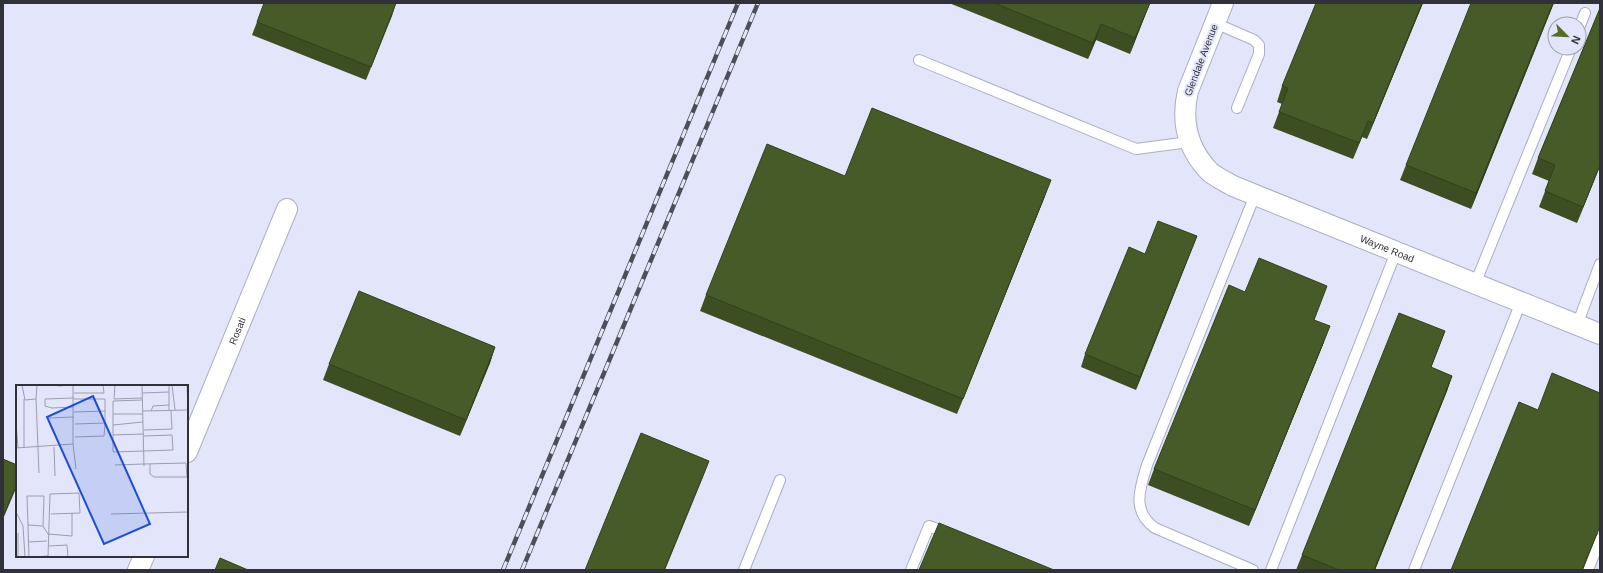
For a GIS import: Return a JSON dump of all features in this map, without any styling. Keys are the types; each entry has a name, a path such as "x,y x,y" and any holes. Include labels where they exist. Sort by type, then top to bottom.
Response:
{"street":[{"name":"Glendale Avenue","path":"1190,142 1185,124 1186,98 1223,3"},
{"name":"Wayne Road","path":"1190,142 1194,152 1210,171 1233,186 1600,334"},
{"name":"Rosati","path":"188,450 287,209"},
{"path":"138,570 144,557"}],"lane":[{"path":"1215,23 1254,40 1259,45 1259,54 1237,108"},
{"path":"1475,284 1568,56"},
{"path":"919,60 1136,149 1190,142"},
{"path":"1253,570 1155,528 1147,522 1139,503 1140,489 1147,465 1255,195"},
{"path":"1271,570 1396,252"},
{"path":"1578,325 1600,264"},
{"path":"1414,570 1521,302"},
{"path":"744,570 780,480"},
{"path":"911,570 929,526 957,537"},
{"path":"1588,570 1600,539"}],"building":[{"path":"264,3 396,3 371,67 257,22"},
{"path":"994,3 1150,3 1135,38 1101,24 1093,43"},
{"path":"1316,3 1422,3 1373,123 1368,121 1359,143 1279,112 1288,88 1282,86"},
{"path":"1471,3 1553,3 1476,193 1406,165"},
{"path":"1600,8 1600,165 1583,207 1545,191 1555,165 1538,158 1580,56 1587,56 1587,39"},
{"path":"872,108 1051,180 963,399 706,295 767,144 845,176"},
{"path":"1158,221 1197,236 1140,377 1085,354 1129,247 1145,254"},
{"path":"1259,258 1327,286 1314,320 1330,326 1255,510 1154,469 1229,285 1245,292"},
{"path":"359,291 495,347 466,420 329,364"},
{"path":"1399,313 1445,331 1431,367 1452,376 1374,570 1339,570 1302,555"},
{"path":"1552,373 1600,393 1600,526 1582,570 1451,570 1519,402 1538,410"},
{"path":"641,433 709,461 664,570 585,570"},
{"path":"3,459 16,465 16,486 3,516"},
{"path":"939,523 1054,570 919,570"},
{"path":"220,558 248,570 215,570"}],"railway":[{"path":"503,570 738,3"},
{"path":"522,570 758,3"}]}
